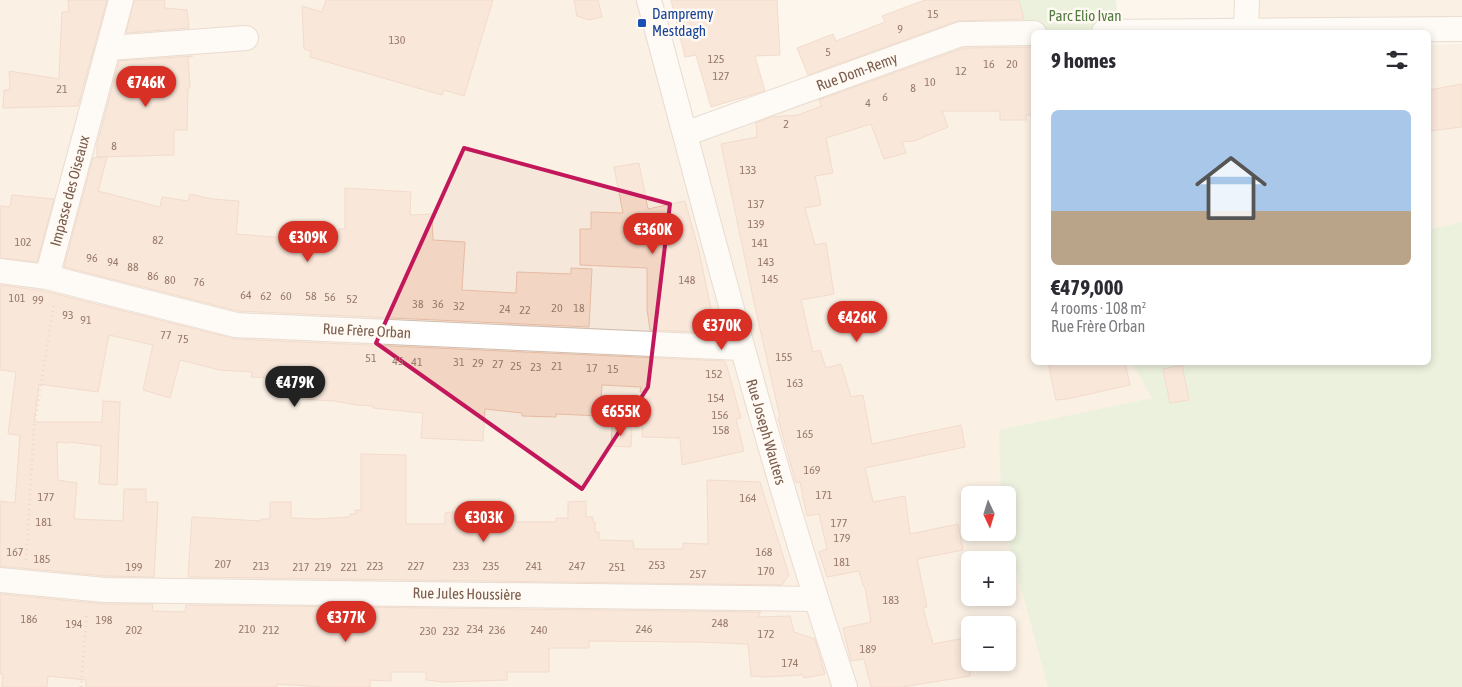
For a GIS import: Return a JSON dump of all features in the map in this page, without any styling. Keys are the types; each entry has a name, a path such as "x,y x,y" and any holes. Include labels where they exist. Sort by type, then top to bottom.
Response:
{"street":[{"name":"Impasse des Oiseaux","path":"47,277 121,0"},
{"name":"Rue Joseph Wauters","path":"649,0 741,348 815,599 845,687"},
{"path":"1246,30 1247,0"},
{"path":"1354,30 1462,29"},
{"name":"Rue Dom-Remy","path":"685,134 961,34 1031,33"},
{"path":"109,48 246,38"},
{"name":"Rue Frère Orban","path":"0,271 47,277 236,325 741,348"},
{"name":"Rue Jules Houssière","path":"0,580 105,590 815,599"}],"path":[{"path":"24,583 34,428 56,295 47,277"},
{"path":"81,687 88,588"}],"highlighted area":[{"path":"464,148 670,204 648,387 582,489 376,343"}],"shaded area":[{"path":"0,0 640,0 800,587 834,687 0,687"},
{"path":"1247,0 1462,0 1462,29 1246,30"},
{"path":"974,34 1031,36 1031,365 1431,365 1431,45 1462,44 1462,687 850,687 685,134"}],"green space":[{"name":"Parc Elio Ivan","path":"1019,0 1116,0 1119,30 1031,30 1031,33 1024,33 1023,15"},
{"path":"1462,222 1462,687 1048,687 1016,570 1016,551 1011,551 1008,541 1016,541 1016,486 1001,486 999,430 1152,398 1133,365 1431,365 1431,230"}],"building":[{"path":"68,0 107,0 78,106 3,108 4,90 10,90 9,71 59,79 62,12 69,12"},
{"path":"134,0 165,0 164,8 187,10 189,28 126,33"},
{"path":"326,0 493,0 464,96 444,90 442,95 310,57 311,51 304,49 302,6 322,12"},
{"path":"574,0 598,0 602,17 589,20 577,16"},
{"path":"671,0 777,0 780,55 755,56 765,91 711,107 696,55 685,57"},
{"path":"925,0 1019,0 1024,19 957,21 808,75 797,48 833,34 836,41 885,22 882,16"},
{"path":"1031,47 1031,115 1026,115 1026,120 1000,120 1000,111 942,111 948,127 914,141 902,142 906,153 884,159 871,124 826,138 833,173 815,176 821,205 805,208 815,245 826,243 834,294 801,300 813,352 820,350 826,368 841,364 851,397 863,395 872,444 961,425 965,447 865,468 873,502 905,496 910,534 958,524 963,550 917,559 927,607 923,608 933,644 961,639 961,671 970,671 970,676 902,687 871,687 864,659 851,661 843,628 871,622 865,588 859,571 827,577 819,552 827,549 819,514 807,516 800,482 796,483 778,418 780,417 721,144 757,137 756,123 772,117 798,115 822,106 819,100 964,48"},
{"path":"193,56 188,57 190,88 188,88 187,130 174,130 174,155 97,157 97,145 119,61"},
{"path":"1462,84 1462,127 1431,131 1431,90"},
{"path":"107,157 98,191 160,207 162,197 188,201 190,194 212,199 239,201 236,234 300,239 299,250 336,251 337,232 339,232 339,229 345,229 345,188 411,192 410,215 432,214 433,240 465,242 462,290 516,293 517,272 571,274 571,268 592,269 589,327 238,311 64,267 93,158"},
{"path":"639,163 648,209 685,201 699,251 716,333 650,330 647,309 647,268 580,265 580,229 591,229 591,212 623,213 614,167"},
{"path":"12,195 54,199 37,262 0,258 0,206 10,207"},
{"path":"0,285 44,291 235,339 724,361 741,418 736,419 744,451 682,465 680,438 642,437 644,392 640,392 641,387 602,385 600,416 556,414 556,417 522,416 522,413 485,409 483,441 421,438 423,413 373,408 373,406 334,401 301,399 302,379 251,377 252,372 220,370 180,360 170,398 143,390 153,345 109,335 98,392 39,384 34,422 102,422 103,401 120,402 117,485 99,484 101,446 70,442 57,442 58,480 77,483 74,519 123,521 124,489 146,489 146,502 158,502 154,577 106,576 0,566 0,501 15,503 20,435 8,434 16,372 0,370"},
{"path":"1049,365 1126,365 1130,385 1056,400"},
{"path":"1182,365 1189,400 1170,403 1163,369"},
{"path":"612,426 632,428 631,447 611,446"},
{"path":"361,454 406,455 406,524 445,524 445,513 451,512 515,515 516,522 556,522 556,518 568,518 568,502 586,501 586,517 593,517 595,532 599,532 599,540 633,541 634,549 683,549 683,543 708,544 707,480 760,482 789,575 782,585 188,577 192,517 261,521 261,519 270,519 270,502 291,502 291,518 350,517 350,514 356,514 355,510 361,510"},
{"path":"0,594 104,604 153,604 152,611 185,612 186,605 761,612 758,617 790,616 794,632 815,639 825,674 804,678 803,675 751,676 748,644 589,641 589,648 549,648 549,672 507,672 507,680 444,682 426,680 426,672 391,672 391,681 370,680 370,687 323,687 277,684 277,687 86,687 86,680 48,676 47,687 2,687 3,674 0,674"}],"place":[{"name":"Dampremy Mestdagh","path":"642,23"}]}
